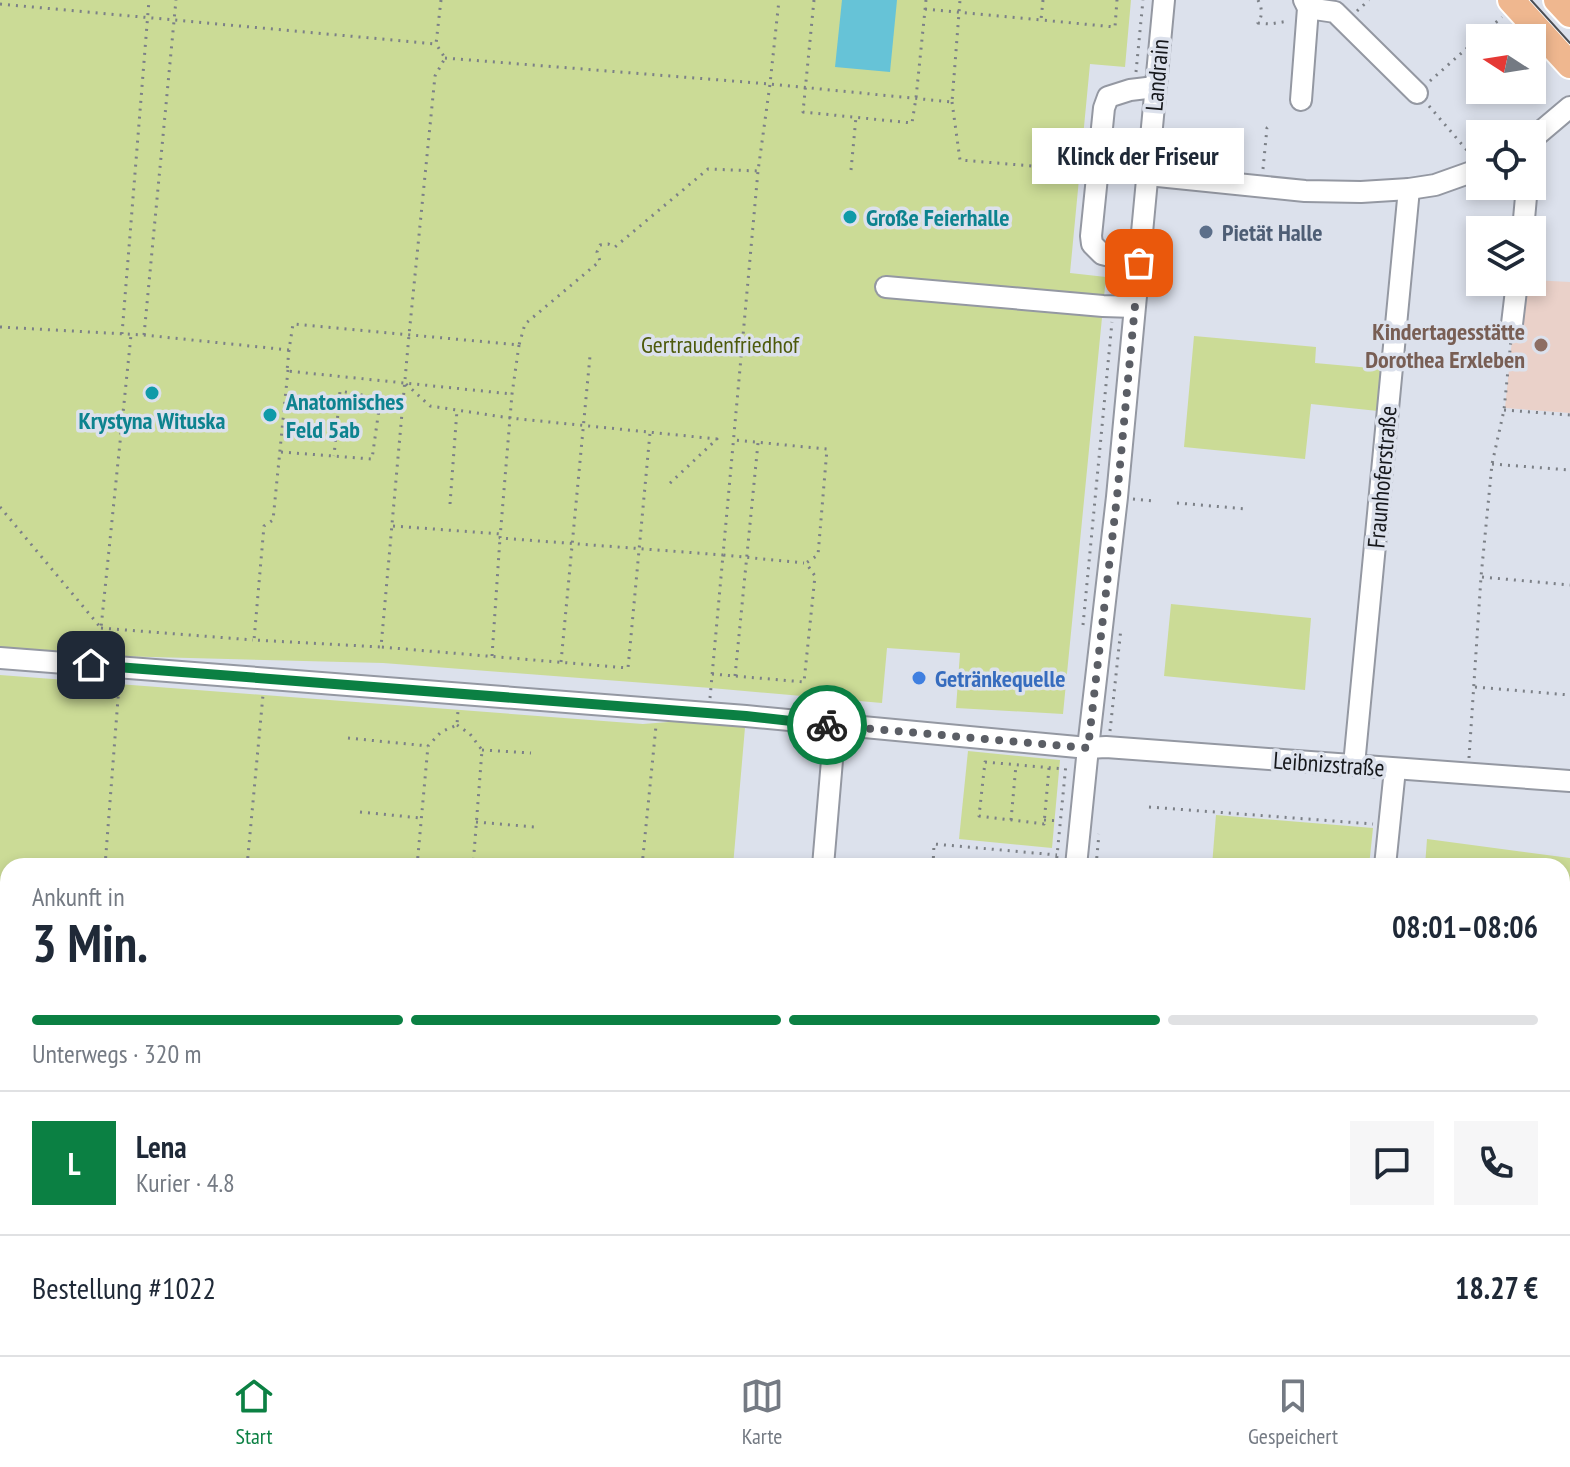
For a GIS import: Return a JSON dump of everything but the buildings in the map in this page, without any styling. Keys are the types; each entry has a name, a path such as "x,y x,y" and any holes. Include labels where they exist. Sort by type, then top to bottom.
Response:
{"main road":[{"path":"1557,0 1570,14"},
{"path":"1506,8 1570,65"}],"street":[{"name":"Landrain","path":"1070,858 1078,747 1117,497 1124,306 1139,263 1164,0"},
{"path":"1301,100 1307,9 1335,12 1417,93"},
{"path":"1139,263 1102,254 1092,244 1091,236 1104,108 1108,97 1155,87"},
{"path":"1546,127 1570,107"},
{"path":"1148,175 1305,191 1361,192 1435,185 1466,170"},
{"name":"Fraunhoferstraße","path":"1354,765 1409,189"},
{"path":"886,287 1124,306"},
{"path":"1512,324 1515,296"},
{"name":"Leibnizstraße","path":"0,658 709,714 1078,747 1570,781"},
{"path":"824,858 835,725"},
{"path":"1386,858 1395,769"}],"path":[{"path":"122,334 149,0"},
{"path":"144,335 176,0"},
{"path":"441,0 436,44 445,58"},
{"path":"709,714 758,171 779,0"},
{"path":"814,0 803,112 912,123 926,0"},
{"path":"960,0 952,102 960,160 1098,172"},
{"path":"1041,20 1043,0"},
{"path":"925,9 1115,27 1117,0"},
{"path":"1135,80 1143,0"},
{"path":"1258,0 1262,17 1258,23 1270,24 1299,18 1307,9"},
{"path":"0,4 436,44"},
{"path":"1466,149 1417,93 1506,8"},
{"path":"445,58 952,102"},
{"path":"381,647 435,76 445,58"},
{"path":"851,170 856,117"},
{"path":"1262,174 1267,128 1272,124"},
{"path":"492,656 512,394 525,324 600,261 597,252 600,245 615,247 708,169 758,171"},
{"path":"1082,638 1124,306 1117,272"},
{"path":"254,640 264,526 273,520 293,324 519,345"},
{"path":"1468,773 1492,464 1504,410 1512,324"},
{"path":"0,327 144,335 289,350"},
{"path":"101,628 131,334"},
{"path":"561,662 590,356"},
{"path":"288,370 512,394"},
{"path":"406,384 430,406 510,418 717,439 668,485"},
{"path":"334,456 340,391 373,397 380,402 404,403"},
{"path":"281,452 372,459 380,402"},
{"path":"450,504 457,410"},
{"path":"1504,410 1570,415"},
{"path":"0,507 101,628 628,668 650,433"},
{"path":"393,526 806,563 818,555 827,449 734,440"},
{"path":"735,676 758,443"},
{"path":"1492,464 1570,470"},
{"path":"1177,503 1247,509"},
{"path":"712,674 804,682 815,576 806,563"},
{"path":"1481,577 1570,585"},
{"path":"106,858 121,667"},
{"path":"248,858 263,678"},
{"path":"1475,687 1570,695"},
{"path":"457,725 459,694"},
{"path":"643,858 656,724"},
{"path":"418,858 428,746 441,732 457,725"},
{"path":"457,725 470,734 482,750 474,858"},
{"path":"348,738 428,746"},
{"path":"1070,858 1065,769 1078,747"},
{"path":"482,750 531,753"},
{"path":"1049,768 1044,824 979,816 985,762 1065,769"},
{"path":"1011,820 1016,765"},
{"path":"1149,807 1389,825"},
{"path":"360,812 421,818"},
{"path":"476,822 535,827"},
{"path":"933,858 934,844 1053,858"}],"shaded area":[{"name":"Kindertagesstätte Dorothea Erxleben","path":"1546,281 1570,282 1570,413 1505,408 1517,296 1546,296"}],"green space":[{"name":"Gertraudenfriedhof","path":"0,0 1131,0 1125,67 1090,64 1070,273 1106,277 1063,714 956,708 960,653 887,648 882,703 383,663 0,653"},
{"path":"1194,336 1316,347 1315,363 1382,369 1378,411 1311,404 1305,459 1184,447"},
{"path":"1171,604 1311,618 1305,690 1164,676"},
{"path":"0,675 643,724 746,716 734,858 0,858"},
{"path":"968,751 1060,760 1052,848 959,839"},
{"path":"1216,815 1373,828 1370,858 1213,858"},
{"path":"1427,839 1570,858 1426,858"}],"water":[{"path":"842,0 897,0 890,72 835,67"}],"tram line":[{"path":"1531,0 1570,43"}],"way so far":[{"path":"827,725 1088,748 1117,497 1139,263"}],"place":[{"name":"Große Feierhalle","path":"850,217"},
{"name":"Pietät Halle","path":"1206,232"},
{"name":"Klinck der Friseur","path":"1139,263"},
{"name":"Kindertagesstätte Dorothea Erxleben","path":"1541,345"},
{"name":"Krystyna Wituska","path":"152,393"},
{"name":"Anatomisches Feld 5ab","path":"270,415"},
{"name":"Getränkequelle","path":"919,678"}],"route":[{"path":"91,665 827,725"}]}
